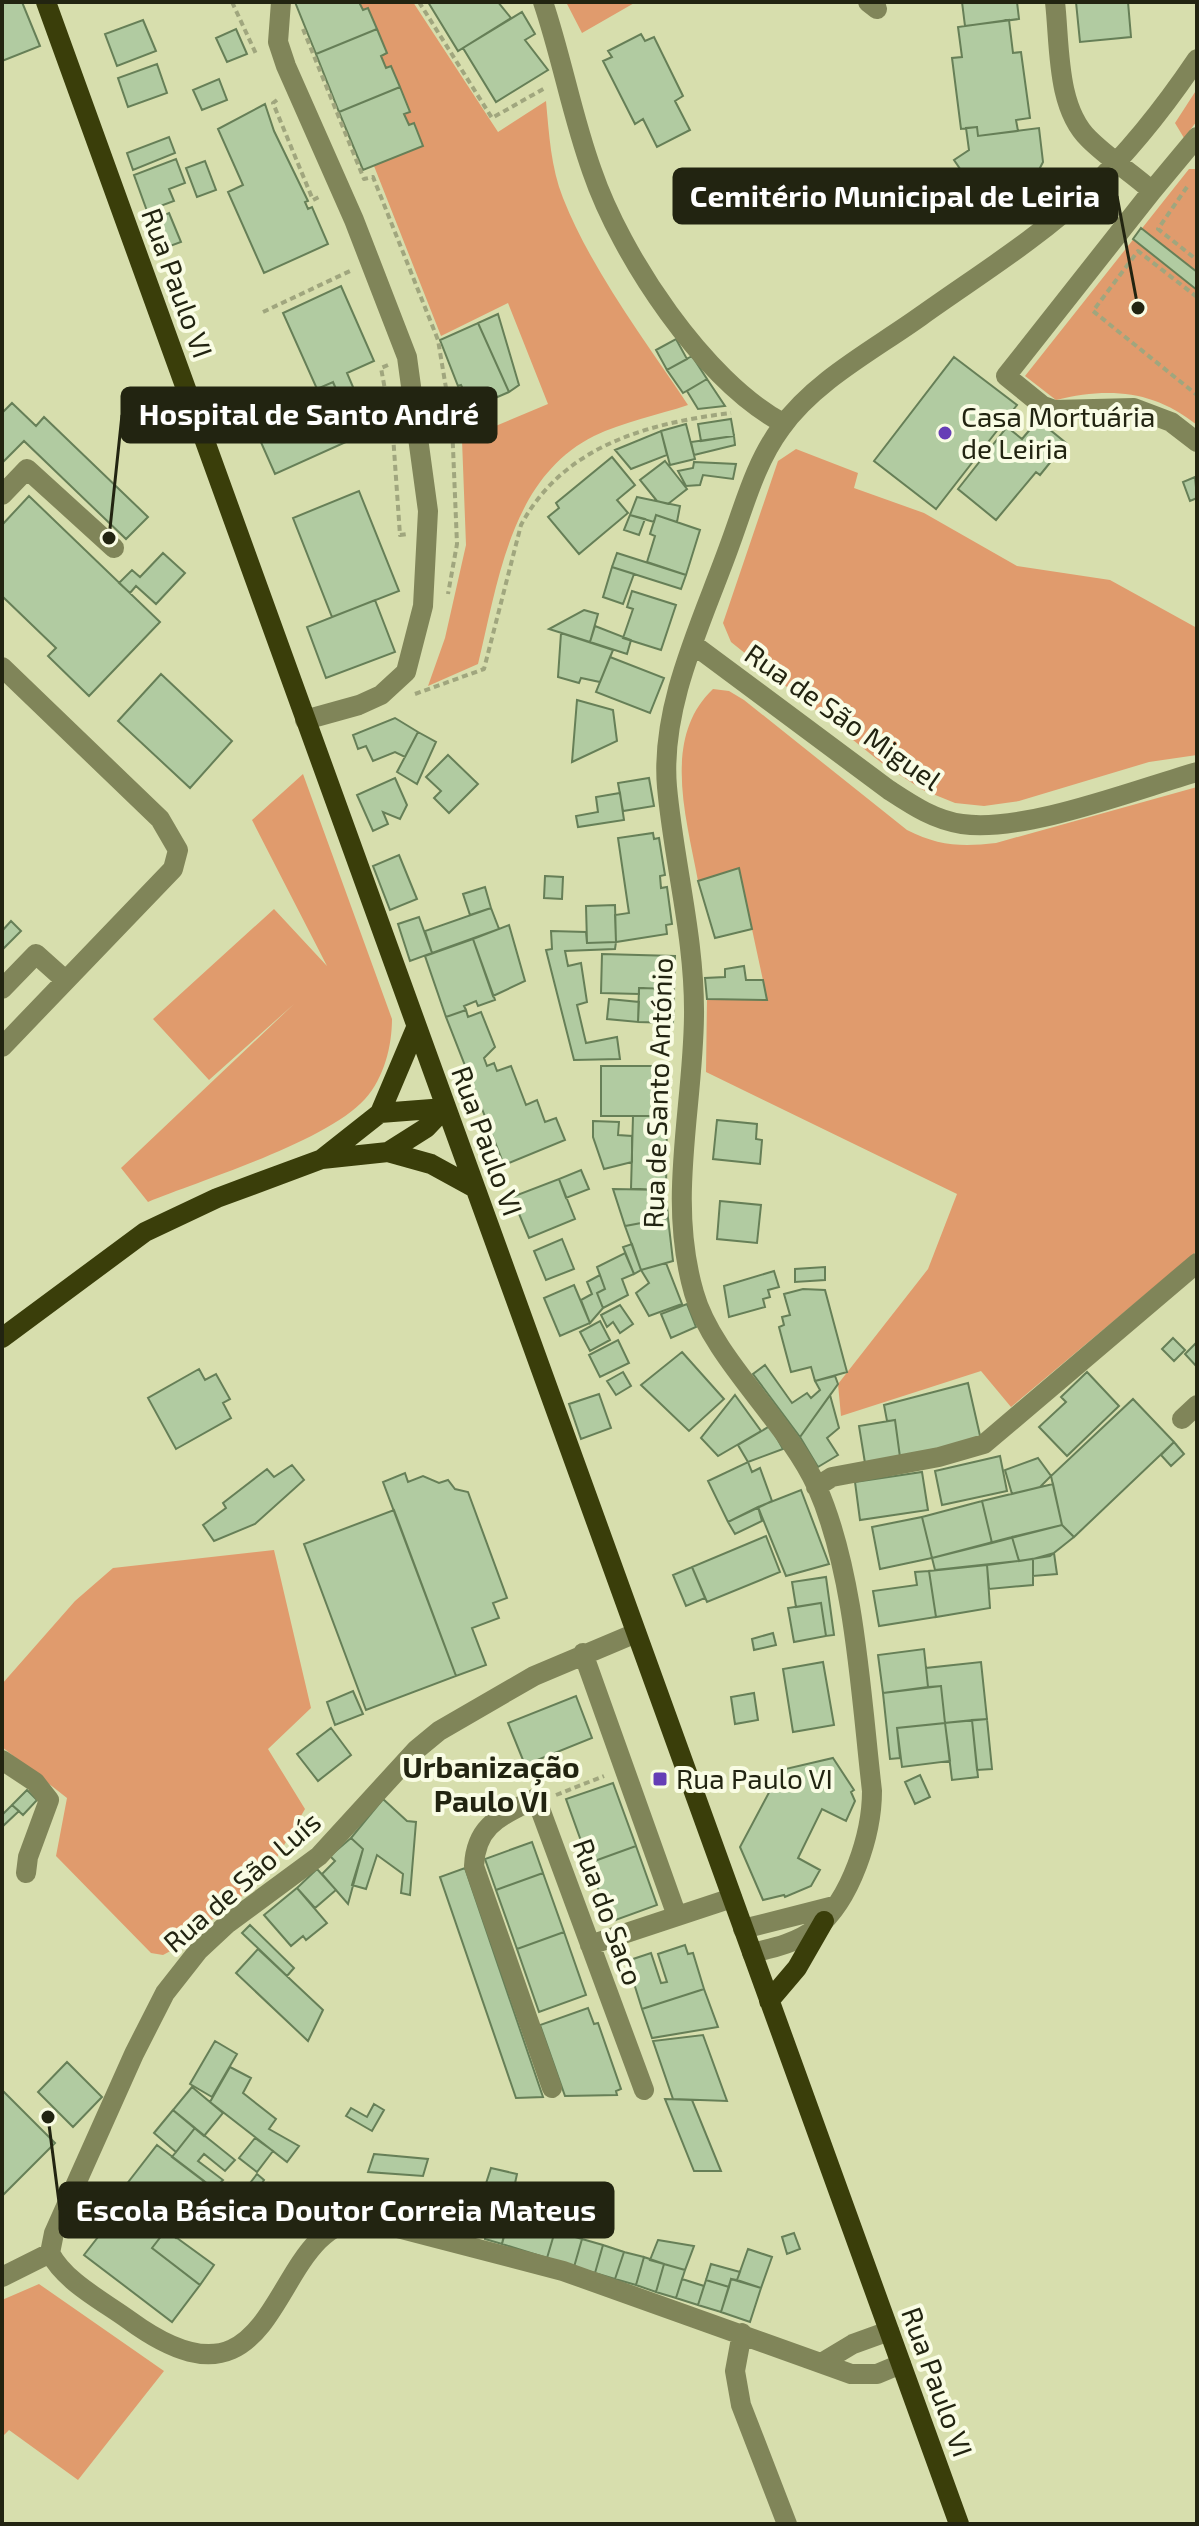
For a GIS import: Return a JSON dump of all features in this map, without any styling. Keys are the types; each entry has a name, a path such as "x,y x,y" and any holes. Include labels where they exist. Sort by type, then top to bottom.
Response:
{"main road":[{"name":"Rua Paulo VI","path":"46,2 959,2524"},
{"path":"322,1159 380,1113 416,1028"},
{"path":"380,1113 445,1108"},
{"path":"388,1152 426,1128 445,1108"},
{"path":"2,1338 145,1232 217,1198 322,1159 388,1152 431,1164 473,1187"},
{"path":"769,2001 803,1959 829,1914"}],"street":[{"path":"281,2 278,42 286,66 370,261 397,329 413,382 428,511 423,606 413,654 394,686 359,705 305,720"},
{"path":"543,2 592,172 633,254 712,368 751,404 783,423"},
{"path":"1055,2 1069,107 1076,123 1090,140 1152,191"},
{"name":"Rua de Santo António","path":"829,1914 863,1852 872,1817 872,1791 845,1584 816,1487 775,1416 724,1351 696,1302 682,1250 682,1147 694,1014 691,948 667,785 667,750 679,692 694,645 759,466 783,423 824,386 1058,217 1117,160 1197,59"},
{"path":"1197,137 1006,376 1043,406 1054,410 1134,408 1171,422 1197,442"},
{"path":"2,495 27,469 114,548"},
{"name":"Rua de São Miguel","path":"694,645 898,796 937,818 959,824 983,826 1030,820 1197,772"},
{"path":"2,667 160,819 178,850 173,869 2,1047"},
{"path":"2,989 36,954 65,980"},
{"path":"816,1487 832,1477 939,1457 984,1444 1197,1263"},
{"name":"Rua de São Luís","path":"50,2253 67,2204 165,1993 198,1951 227,1924 319,1856 416,1750 439,1731 515,1685 583,1653 636,1633"},
{"path":"583,1653 677,1916"},
{"path":"2,1760 35,1782 49,1800 28,1857 26,1873"},
{"name":"Rua do Saco","path":"552,2088 474,1866 475,1846 486,1829 536,1798 644,2090"},
{"path":"590,1945 732,1898"},
{"path":"743,1929 829,1914"},
{"path":"752,1953 804,1936 829,1914"},
{"path":"2,2277 50,2253 61,2270 160,2343 201,2355 218,2354 250,2336 325,2235 353,2219 367,2220 563,2271 851,2374 864,2375 901,2364"},
{"path":"823,2362 853,2344 889,2331"},
{"path":"742,2333 735,2371 741,2405 787,2524"}],"path":[{"path":"232,2 257,56"},
{"path":"419,2 492,118 566,76"},
{"path":"1193,179 1158,229 1197,260"},
{"path":"1197,297 1138,251 1093,311 1197,395"},
{"path":"263,312 370,261"},
{"path":"398,360 381,368 392,430 400,535 412,534"},
{"path":"417,695 484,669 521,525 532,505 554,482 607,444 639,430 669,421 738,412 751,404"},
{"path":"566,1791 589,1782"}],"shaded area":[{"path":"359,2 413,2 498,132 546,101 556,175 575,225 620,304 688,405 594,436 566,455 543,478 512,535 501,567 478,664 428,686 445,638 466,545 462,440 548,404 508,303 441,336 374,166 423,145 415,124 409,125 404,114 410,111 391,66 386,68 381,56 386,53 368,8 363,10"},
{"path":"566,2 636,2 582,33"},
{"path":"1197,89 1197,121 1184,138 1175,123"},
{"path":"1189,169 1197,169 1197,425 1164,404 1130,394 1094,394 1056,400 1025,376"},
{"path":"796,449 858,473 854,488 924,513 1017,566 1110,580 1197,628 1197,755 1149,762 1019,801 984,806 955,803 923,790 883,764 731,642 723,623 778,461"},
{"path":"713,689 729,691 744,700 907,830 940,842 961,845 996,843 1197,787 1197,1251 1011,1407 981,1371 841,1416 838,1384 928,1269 957,1194 706,1072 707,999 767,999 739,869 698,881 688,832 682,780 687,731 697,709"},
{"path":"303,774 392,1019 382,1072 365,1099 323,1130 263,1158 148,1202 121,1168 294,1004 209,1080 153,1019 274,909 327,966 252,820"},
{"path":"274,1550 311,1708 268,1749 305,1809 269,1871 247,1892 178,1947 163,1955 151,1953 56,1856 67,1798 2,1747 2,1684 75,1601 113,1568"},
{"path":"39,2284 164,2371 78,2480 9,2430 2,2437 2,2300"}],"building":[{"path":"2,2 22,2 40,46 2,61"},
{"path":"295,2 359,2 363,10 368,8 377,29 316,54"},
{"path":"428,2 498,2 511,18 458,51"},
{"path":"962,2 1017,2 1019,19 965,26"},
{"path":"1076,2 1128,2 1131,37 1080,42"},
{"path":"522,12 535,34 525,40 548,70 496,102 463,48"},
{"path":"143,20 156,51 117,66 105,34"},
{"path":"1009,20 1013,53 1021,52 1030,118 1016,120 1018,131 978,136 977,127 961,129 952,58 962,57 958,27"},
{"path":"236,29 247,54 227,62 216,38"},
{"path":"377,29 387,53 381,56 386,68 391,66 400,87 339,112 316,54"},
{"path":"641,34 645,41 654,37 683,96 675,101 690,130 657,147 643,119 635,124 603,61 612,57 608,51"},
{"path":"157,64 167,93 128,107 118,78"},
{"path":"219,79 227,100 202,110 193,90"},
{"path":"400,87 410,112 404,114 409,125 414,123 423,146 363,170 339,112"},
{"path":"265,104 274,131 308,201 305,202 308,209 312,207 328,244 264,273 228,192 243,185 218,129"},
{"path":"977,127 978,136 1039,128 1043,162 1026,195 994,218 954,160 969,150 966,128"},
{"path":"169,137 175,153 133,170 127,153"},
{"path":"176,159 185,183 169,189 174,201 147,211 134,175"},
{"path":"205,161 216,190 197,197 186,168"},
{"path":"169,213 181,242 162,249 151,221"},
{"path":"1141,228 1197,272 1197,290 1133,239"},
{"path":"341,286 374,361 347,373 367,420 352,427 333,382 317,389 283,313"},
{"path":"498,314 519,385 509,392 478,323"},
{"path":"478,323 509,392 472,408 461,385 458,386 440,340"},
{"path":"676,339 687,359 667,370 656,350"},
{"path":"692,356 707,379 683,393 667,370"},
{"name":"Casa Mortuária de Leiria","path":"954,357 1017,405 936,509 874,461"},
{"path":"707,379 725,406 698,409 687,391"},
{"path":"333,382 357,437 275,474 248,413 304,389 306,394"},
{"path":"12,403 36,426 44,417 148,517 126,539 24,441 2,463 2,413"},
{"path":"731,419 734,436 701,441 698,424"},
{"path":"1038,420 1066,443 1040,475 1036,472 996,520 958,489 1007,427 1022,439"},
{"path":"686,424 695,459 670,465 661,431"},
{"path":"661,431 667,455 631,469 615,450"},
{"path":"734,436 735,445 694,455 691,442"},
{"path":"612,457 635,485 617,500 628,513 579,554 548,517 559,508 556,503"},
{"path":"665,461 687,489 668,504 657,501 640,480"},
{"path":"694,462 736,464 733,479 703,475 700,485 686,486 678,471 693,468"},
{"path":"1195,477 1197,498 1190,501 1183,482"},
{"path":"359,491 399,591 332,617 293,518"},
{"path":"29,496 160,622 89,696 48,656 56,648 2,596 2,525"},
{"path":"637,497 680,506 677,522 656,515 654,522 630,515"},
{"path":"630,515 645,519 639,535 624,530"},
{"path":"656,515 700,530 686,575 647,562 655,536 650,534"},
{"path":"163,553 185,573 156,604 136,586 130,593 119,583 132,570 140,577"},
{"path":"617,553 686,575 681,589 612,567"},
{"path":"612,567 634,574 623,604 603,597"},
{"path":"632,591 676,605 661,650 623,638 633,609 627,607"},
{"path":"375,600 395,652 326,678 307,627"},
{"path":"584,610 598,614 590,642 549,629"},
{"path":"595,626 631,640 627,654 590,642"},
{"path":"561,633 613,650 600,682 581,678 579,683 558,677"},
{"path":"610,657 664,678 650,713 596,692"},
{"path":"161,674 232,741 190,788 118,721"},
{"path":"577,700 613,710 617,741 572,762"},
{"path":"395,718 418,732 405,757 395,752 373,761 366,746 358,749 353,735"},
{"path":"418,732 436,742 417,784 397,772"},
{"path":"448,755 478,784 449,813 434,798 441,791 426,777"},
{"path":"395,778 407,805 400,819 383,812 388,824 373,831 357,795"},
{"path":"649,778 654,806 623,811 618,783"},
{"path":"620,793 624,820 578,827 576,816 598,812 596,797"},
{"path":"653,833 654,839 659,838 665,875 660,876 661,888 667,887 672,924 666,925 667,934 616,942 615,915 629,913 618,838"},
{"path":"399,855 417,899 390,910 373,866"},
{"path":"739,868 752,929 715,938 698,881"},
{"path":"545,876 563,877 562,899 544,898"},
{"path":"485,887 491,908 470,915 463,894"},
{"path":"615,905 616,942 587,943 586,906"},
{"path":"491,908 499,929 432,953 425,931"},
{"path":"419,917 432,953 410,961 398,924"},
{"path":"11,921 21,931 2,950 2,931"},
{"path":"509,925 525,981 493,996 473,939"},
{"path":"551,931 586,932 587,943 616,942 615,949 565,951 568,966 581,963 587,1002 577,1005 586,1043 617,1037 620,1059 574,1060 546,950 552,949"},
{"path":"473,939 495,1000 478,1006 476,1001 464,1006 466,1010 446,1017 425,956"},
{"path":"602,954 675,956 674,989 639,988 639,994 601,993"},
{"path":"744,966 746,980 763,980 767,1000 707,999 705,978 725,977 725,969"},
{"path":"639,988 674,989 673,1023 638,1022"},
{"path":"609,999 639,1002 638,1022 607,1019"},
{"path":"466,1010 468,1017 481,1012 495,1047 484,1058 487,1066 494,1063 497,1071 511,1066 526,1105 537,1100 545,1122 556,1118 565,1140 504,1165 446,1017"},
{"path":"601,1066 668,1066 667,1116 601,1116"},
{"path":"633,1116 667,1116 666,1190 631,1189"},
{"path":"717,1120 757,1124 756,1139 762,1140 760,1164 713,1159"},
{"path":"593,1121 619,1122 618,1135 632,1136 632,1162 604,1169 593,1137"},
{"path":"581,1170 589,1189 566,1198 559,1179"},
{"path":"559,1179 575,1219 529,1238 512,1197"},
{"path":"613,1189 666,1190 668,1218 625,1226"},
{"path":"720,1201 761,1205 757,1243 717,1239"},
{"path":"668,1218 673,1261 641,1270 625,1226"},
{"path":"562,1239 574,1269 546,1280 534,1251"},
{"path":"632,1244 641,1270 634,1274 623,1247"},
{"path":"625,1253 634,1274 622,1279 628,1295 603,1308 597,1293 605,1289 597,1267"},
{"path":"666,1263 682,1304 649,1316 636,1293 649,1283 641,1270"},
{"path":"825,1267 825,1280 795,1282 795,1269"},
{"path":"774,1271 779,1287 768,1290 770,1297 763,1299 765,1307 729,1317 724,1286"},
{"path":"600,1275 605,1289 597,1293 603,1308 590,1323 581,1300 592,1294 587,1282"},
{"path":"574,1285 590,1323 560,1336 544,1298"},
{"path":"803,1289 825,1290 847,1372 815,1381 811,1367 791,1372 779,1327 784,1325 782,1317 790,1315 784,1294"},
{"path":"687,1304 696,1327 671,1338 661,1314"},
{"path":"620,1305 633,1324 620,1333 613,1322 607,1327 601,1315"},
{"path":"600,1321 610,1340 590,1351 580,1332"},
{"path":"1173,1338 1185,1350 1174,1361 1162,1349"},
{"path":"618,1340 629,1363 600,1377 589,1355"},
{"path":"1197,1342 1197,1367 1185,1354"},
{"path":"682,1352 724,1399 689,1431 641,1385"},
{"path":"765,1365 792,1403 807,1393 811,1398 820,1390 815,1381 835,1376 838,1384 800,1437 753,1374"},
{"path":"199,1369 205,1380 216,1374 230,1399 223,1403 231,1418 176,1449 148,1398"},
{"path":"623,1372 631,1386 616,1395 607,1381"},
{"path":"1087,1372 1119,1406 1067,1456 1039,1427 1066,1402 1061,1397"},
{"path":"968,1383 981,1440 900,1457 895,1420 887,1421 884,1405"},
{"path":"599,1394 611,1428 581,1439 569,1404"},
{"path":"735,1395 761,1431 718,1456 701,1438"},
{"path":"830,1395 839,1428 827,1438 838,1455 818,1467 800,1437"},
{"path":"1133,1399 1174,1442 1074,1537 1062,1525 1051,1476"},
{"path":"895,1420 900,1457 865,1463 859,1426"},
{"path":"770,1426 783,1449 748,1462 738,1445"},
{"path":"1174,1442 1184,1454 1171,1466 1161,1455"},
{"path":"1000,1456 1007,1491 942,1505 935,1471"},
{"path":"1038,1458 1051,1476 1040,1487 1012,1494 1005,1470"},
{"path":"748,1462 752,1472 760,1468 772,1501 728,1522 708,1481"},
{"path":"292,1465 304,1480 255,1524 214,1541 203,1525 226,1508 223,1503 267,1469 274,1477"},
{"path":"922,1472 928,1510 860,1520 855,1482"},
{"path":"405,1473 408,1482 423,1476 439,1483 448,1480 455,1489 468,1492 507,1598 493,1603 499,1618 472,1628 486,1665 456,1676 383,1482"},
{"path":"1053,1484 1062,1525 992,1543 982,1501"},
{"path":"801,1490 829,1564 786,1576 758,1507"},
{"path":"982,1501 992,1543 932,1558 922,1517"},
{"path":"758,1507 762,1521 735,1534 728,1522"},
{"path":"394,1510 456,1676 366,1710 304,1544"},
{"path":"922,1517 932,1558 880,1569 872,1527"},
{"path":"1062,1525 1074,1537 1050,1556 1019,1561 1012,1537"},
{"path":"766,1536 780,1572 707,1602 692,1567"},
{"path":"1012,1537 1019,1561 935,1570 932,1558"},
{"path":"1054,1553 1057,1574 1033,1576 1033,1559"},
{"path":"1033,1559 1033,1585 989,1589 987,1565"},
{"path":"987,1565 990,1608 936,1617 929,1571"},
{"path":"692,1567 705,1598 686,1606 673,1575"},
{"path":"929,1571 936,1617 879,1626 873,1591 917,1585 915,1572"},
{"path":"826,1577 834,1635 826,1636 821,1603 796,1607 792,1582"},
{"path":"821,1603 826,1636 794,1642 788,1608"},
{"path":"773,1633 776,1645 754,1650 752,1639"},
{"path":"924,1649 928,1687 883,1693 878,1655"},
{"path":"823,1662 834,1725 793,1732 783,1669"},
{"path":"981,1662 987,1719 945,1723 941,1686 928,1687 926,1668"},
{"path":"941,1686 945,1723 897,1728 900,1758 890,1759 883,1693"},
{"path":"353,1691 363,1714 335,1725 327,1702"},
{"path":"754,1693 758,1720 735,1724 731,1697"},
{"path":"576,1696 592,1738 525,1765 508,1723"},
{"path":"987,1719 992,1769 977,1770 972,1720"},
{"path":"972,1720 978,1777 952,1780 945,1723"},
{"path":"945,1723 950,1761 902,1767 897,1728"},
{"path":"331,1728 351,1755 318,1781 297,1754"},
{"path":"833,1758 854,1790 851,1792 855,1801 846,1821 822,1809 798,1858 820,1870 811,1886 785,1897 763,1900 740,1847 781,1770"},
{"path":"920,1775 930,1797 915,1804 905,1782"},
{"path":"613,1783 636,1846 589,1863 566,1799"},
{"path":"27,1790 37,1800 23,1815 12,1805"},
{"path":"383,1799 407,1821 416,1822 410,1895 401,1893 403,1874 377,1855 366,1889 352,1885 363,1849 351,1838"},
{"path":"12,1805 19,1811 3,1826 2,1815"},
{"path":"351,1838 363,1849 348,1904 322,1874 335,1861 330,1856"},
{"path":"532,1842 543,1873 496,1890 485,1859"},
{"path":"636,1846 657,1905 610,1922 589,1863"},
{"path":"465,1868 543,2097 516,2098 440,1877"},
{"path":"317,1869 336,1890 315,1908 297,1888"},
{"path":"543,1873 564,1932 517,1949 496,1890"},
{"path":"297,1888 327,1923 306,1940 303,1936 291,1946 264,1915"},
{"path":"250,1925 294,1968 287,1976 242,1933"},
{"path":"564,1932 586,1995 539,2012 517,1949"},
{"path":"685,1945 688,1954 693,1953 704,1989 642,2009 627,1961 651,1953 661,1983 667,1982 658,1954"},
{"path":"258,1949 323,2010 308,2041 236,1973"},
{"path":"704,1989 718,2027 652,2038 642,2009"},
{"path":"588,2008 594,2024 598,2023 621,2089 616,2091 617,2095 565,2096 540,2025"},
{"path":"703,2035 727,2101 673,2099 653,2041"},
{"path":"215,2041 237,2054 212,2097 190,2084"},
{"path":"67,2062 102,2097 73,2127 38,2092"},
{"path":"230,2067 251,2078 243,2093 276,2119 269,2129 299,2146 287,2162 210,2102"},
{"path":"192,2087 223,2113 204,2136 173,2110"},
{"path":"2,2090 55,2143 2,2196"},
{"path":"665,2099 692,2100 721,2171 694,2171"},
{"path":"374,2104 384,2110 372,2131 346,2116 351,2108 367,2117"},
{"path":"173,2110 195,2128 176,2152 154,2133"},
{"path":"195,2128 235,2160 225,2171 204,2154 198,2161 223,2180 214,2189 172,2157"},
{"path":"255,2138 273,2151 257,2172 239,2158"},
{"path":"157,2145 204,2181 166,2230 119,2194"},
{"path":"374,2154 428,2159 423,2176 368,2172"},
{"path":"491,2168 517,2174 502,2244 485,2239 491,2209 479,2205"},
{"path":"257,2174 264,2180 244,2213 233,2205"},
{"path":"204,2181 214,2189 176,2238 166,2230"},
{"path":"127,2200 166,2230 152,2248 200,2285 172,2322 84,2255"},
{"path":"509,2218 555,2231 547,2258 502,2244"},
{"path":"166,2230 214,2265 200,2285 152,2248"},
{"path":"555,2231 582,2239 574,2267 547,2258"},
{"path":"794,2233 800,2249 787,2254 782,2237"},
{"path":"582,2239 603,2245 595,2273 574,2267"},
{"path":"658,2240 694,2246 685,2270 650,2260"},
{"path":"603,2245 624,2252 615,2279 595,2273"},
{"path":"748,2249 772,2257 761,2288 737,2280"},
{"path":"624,2252 644,2257 636,2285 615,2279"},
{"path":"644,2257 664,2264 656,2292 636,2285"},
{"path":"664,2264 685,2270 676,2298 656,2292"},
{"path":"711,2264 740,2272 737,2280 731,2279 729,2287 706,2280"},
{"path":"682,2279 704,2286 698,2305 676,2298"},
{"path":"731,2279 761,2288 750,2322 721,2312"},
{"path":"706,2280 729,2287 721,2312 698,2305"}],"place":[{"name":"Cemitério Municipal de Leiria","path":"1138,308"},
{"name":"Casa Mortuária de Leiria","path":"945,433"},
{"name":"Hospital de Santo André","path":"109,538"},
{"name":"Rua Paulo VI","path":"660,1779"},
{"name":"Escola Básica Doutor Correia Mateus","path":"48,2117"}],"district":[{"name":"Urbanização Paulo VI","path":"491,1785"}]}
